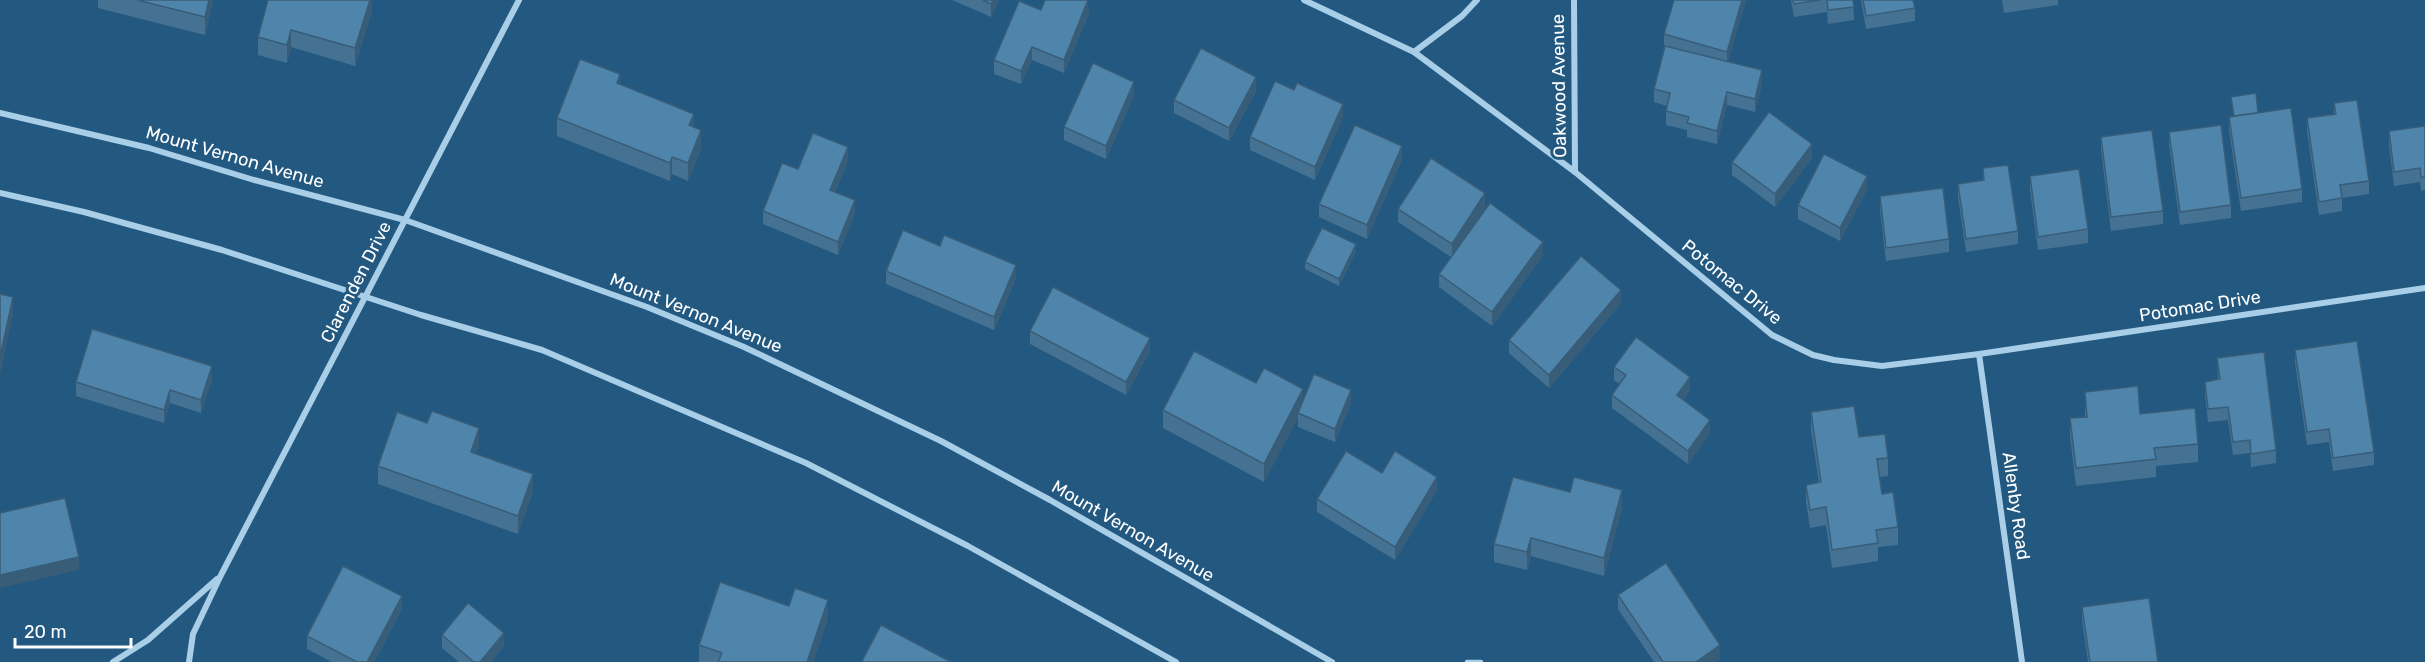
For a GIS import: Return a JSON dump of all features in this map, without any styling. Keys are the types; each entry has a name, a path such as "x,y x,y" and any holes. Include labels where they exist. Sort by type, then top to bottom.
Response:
{"street":[{"name":"Clarenden Drive","path":"189,662 193,634 220,577 519,0"},
{"name":"Potomac Drive","path":"1304,0 1414,52 1575,172 1772,335 1802,350 1834,360 1859,365 1882,366 1980,354 2425,288"},
{"path":"1414,52 1462,16 1477,0"},
{"name":"Oakwood Avenue","path":"1574,0 1575,172"},
{"name":"Mount Vernon Avenue","path":"0,113 149,148 254,180 405,220 646,307 744,346 941,441 1050,500 1332,662"},
{"path":"0,193 84,212 211,247 542,351 806,463 968,546 1176,662"},
{"name":"Allenby Road","path":"1980,354 2022,662"},
{"name":"Clarenden Drive","path":"113,662 148,640 220,577"}],"lane":[{"path":"1467,662 1481,662"}],"building":[{"path":"137,0 209,0 205,17"},
{"path":"268,0 370,0 355,48 291,30 287,45 258,37"},
{"path":"1045,0 1088,0 1064,60 1032,47 1021,71 994,60 1019,1 1041,10"},
{"path":"1674,0 1742,0 1727,52 1664,34"},
{"path":"1793,0 1820,0 1794,4"},
{"path":"1827,0 1853,0 1854,7 1828,10"},
{"path":"1863,0 1913,0 1915,8 1866,16"},
{"path":"1665,46 1762,70 1755,99 1727,92 1717,131 1687,123 1689,117 1666,111 1670,93 1654,89"},
{"path":"1201,48 1256,77 1229,128 1174,100"},
{"path":"580,59 620,74 617,83 694,114 689,125 701,130 688,163 672,157 670,163 557,118"},
{"path":"1093,63 1134,82 1106,146 1064,127"},
{"path":"1275,81 1294,90 1297,83 1343,104 1315,167 1250,137"},
{"path":"2256,93 2258,113 2234,116 2231,97"},
{"path":"2357,100 2369,181 2340,185 2342,198 2319,202 2307,118 2336,114 2334,103"},
{"path":"2291,108 2302,189 2241,198 2229,117"},
{"path":"1769,112 1812,144 1775,194 1732,162"},
{"path":"1355,125 1402,146 1367,225 1319,204"},
{"path":"2221,125 2231,205 2180,212 2169,132"},
{"path":"2425,126 2425,177 2421,177 2420,168 2394,172 2389,131"},
{"path":"2152,130 2163,211 2111,217 2101,137"},
{"path":"813,133 848,147 830,190 855,200 838,242 763,211 782,163 798,169"},
{"path":"1824,154 1867,176 1840,228 1798,205"},
{"path":"1431,158 1485,193 1452,244 1398,209"},
{"path":"2008,165 2018,231 1966,239 1958,184 1984,180 1983,168"},
{"path":"2079,169 2088,229 2038,237 2030,176"},
{"path":"1943,188 1949,239 1886,248 1880,196"},
{"path":"1490,203 1543,242 1492,312 1439,274"},
{"path":"1322,228 1356,244 1339,279 1305,262"},
{"path":"903,230 940,246 944,235 1016,265 994,317 886,271"},
{"path":"1581,256 1621,290 1549,375 1509,340"},
{"path":"1053,287 1150,338 1126,382 1030,331"},
{"path":"0,294 13,297 0,357"},
{"path":"92,329 212,366 201,400 170,390 164,410 76,382"},
{"path":"1636,337 1690,377 1677,395 1710,420 1688,451 1612,395 1626,375 1614,367"},
{"path":"2357,341 2374,452 2333,458 2329,429 2307,432 2295,350"},
{"path":"1194,351 1256,383 1264,368 1303,389 1264,464 1163,410"},
{"path":"2264,352 2276,450 2251,454 2250,440 2233,442 2228,407 2208,409 2205,382 2220,379 2217,358"},
{"path":"1314,374 1351,390 1335,429 1298,413"},
{"path":"2138,386 2140,414 2195,408 2198,444 2154,448 2156,459 2076,468 2070,418 2087,417 2085,392"},
{"path":"1854,406 1859,437 1885,434 1888,458 1877,459 1882,494 1893,492 1898,527 1876,530 1878,543 1832,550 1826,507 1810,510 1806,485 1821,482 1811,412"},
{"path":"432,411 479,428 471,452 533,474 518,516 378,466 397,412 427,423"},
{"path":"1346,451 1382,473 1395,451 1437,477 1395,547 1317,499"},
{"path":"1513,477 1570,492 1574,477 1622,490 1604,558 1531,538 1527,552 1494,544"},
{"path":"65,498 79,557 0,575 0,513"},
{"path":"1666,563 1720,645 1696,662 1663,662 1618,595"},
{"path":"343,566 402,596 367,662 357,662 307,636"},
{"path":"720,582 789,606 795,588 828,600 807,662 718,662 722,653 699,645"},
{"path":"2149,598 2158,662 2090,662 2082,607"},
{"path":"468,603 504,633 480,662 474,662 442,635"},
{"path":"881,625 951,662 862,661"}]}
